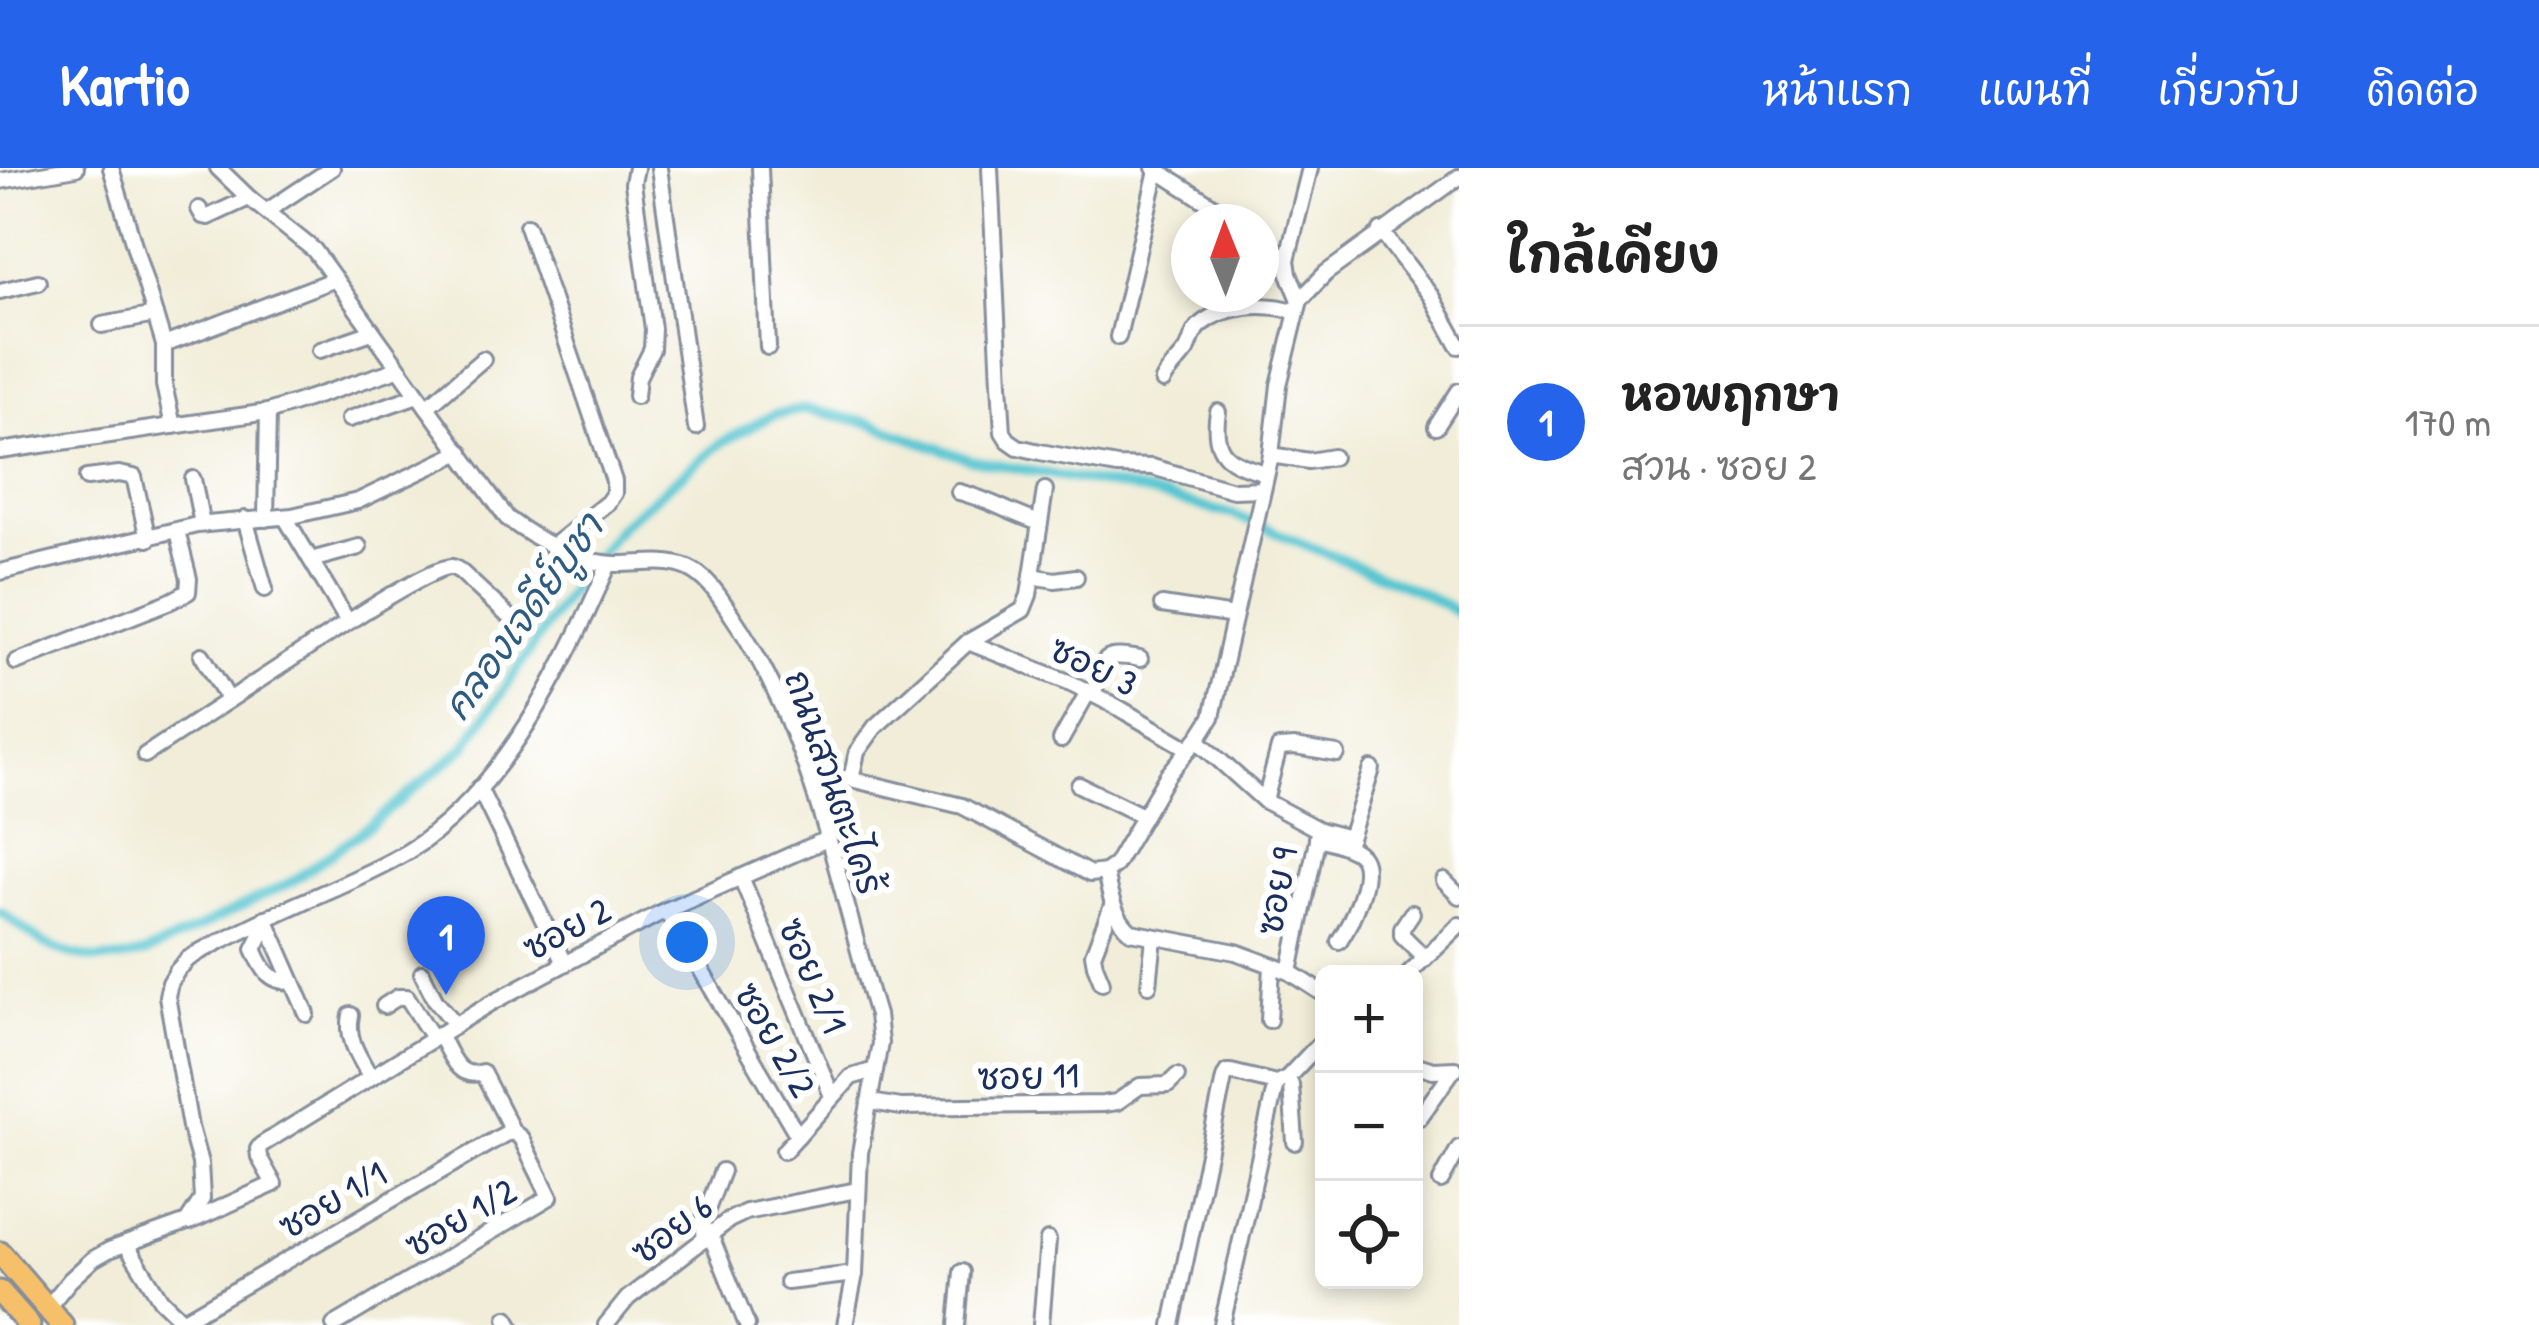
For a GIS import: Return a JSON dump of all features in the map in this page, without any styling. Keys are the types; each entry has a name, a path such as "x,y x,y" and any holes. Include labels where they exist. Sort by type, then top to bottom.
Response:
{"highway":[{"path":"0,1253 55,1316"},
{"path":"0,1292 29,1325"}],"street":[{"path":"0,181 76,168"},
{"path":"111,168 164,344 164,385 172,426"},
{"name":"ถนนสวนตะไคร้","path":"218,168 314,250 507,518 573,554 603,563 686,567 713,588 767,671 809,775 878,1016 880,1043 860,1153 854,1274 844,1325"},
{"path":"267,211 332,168"},
{"path":"636,168 633,183 652,329 652,349 638,377 636,396"},
{"path":"659,168 696,427"},
{"path":"760,168 768,347"},
{"path":"990,168 1000,400 1008,440 1040,452 1118,466 1152,466 1233,490 1264,481"},
{"path":"1298,306 1287,260 1310,168"},
{"path":"1118,337 1155,169 1210,204"},
{"path":"809,775 851,779 962,806 1090,874 1115,865 1167,776 1212,716 1271,455 1279,385 1298,306 1326,273 1459,177"},
{"path":"199,209 208,218 249,198"},
{"path":"527,226 614,482 608,502 554,545"},
{"path":"1381,231 1431,296 1459,346"},
{"path":"643,253 671,252"},
{"path":"1279,254 1287,260"},
{"path":"164,344 335,279"},
{"path":"0,291 38,282"},
{"path":"1163,381 1195,330 1216,316 1264,305 1298,306"},
{"path":"102,326 155,315"},
{"path":"320,350 372,332"},
{"path":"349,419 423,401 483,359"},
{"path":"0,452 268,412 398,368"},
{"path":"1436,428 1459,391"},
{"path":"266,519 268,412"},
{"path":"1218,412 1215,434 1221,450 1264,481"},
{"path":"0,572 202,524 285,517 358,501 461,452"},
{"path":"1271,455 1309,461 1334,457"},
{"path":"87,478 134,477 148,539"},
{"path":"193,479 202,524"},
{"name":"ซอย 3","path":"851,779 857,752 875,727 968,642 1023,610 1045,490"},
{"path":"959,492 1040,523"},
{"path":"285,517 348,622"},
{"path":"245,519 265,589"},
{"path":"16,662 188,592 177,531"},
{"path":"311,560 359,547"},
{"path":"55,1316 70,1280 93,1259 188,1222 202,1198 200,1162 167,996 170,983 188,959 406,853 450,819 479,788 542,702 580,630 603,563"},
{"path":"145,755 414,581 450,567 507,615"},
{"path":"1032,577 1076,577"},
{"path":"1162,605 1234,616"},
{"name":"ซอย 3","path":"968,642 1091,693 1193,745"},
{"path":"202,655 230,700"},
{"path":"1061,740 1091,693 1104,660 1140,659"},
{"name":"ซอย 9","path":"1193,745 1265,801 1318,834 1290,972"},
{"path":"1265,801 1279,748 1336,754"},
{"path":"1318,834 1350,838 1372,769"},
{"path":"1079,785 1143,816"},
{"path":"479,788 564,963"},
{"path":"1318,834 1352,850 1364,863 1359,900 1339,941"},
{"name":"ซอย 2","path":"188,1222 274,1184 259,1157 261,1145 455,1024 666,910 826,839"},
{"path":"1105,872 1112,906 1131,932 1235,952 1290,972 1315,988"},
{"name":"ซอย 2/1","path":"741,878 832,1096"},
{"path":"1444,881 1459,896"},
{"path":"1102,982 1093,954 1112,906"},
{"name":"ซอย 2/2","path":"666,910 798,1136"},
{"path":"1412,913 1402,935 1424,958"},
{"path":"254,949 266,921"},
{"path":"266,921 307,1014"},
{"path":"1417,965 1459,925"},
{"path":"232,935 254,949 270,977 293,982"},
{"path":"1149,985 1154,938"},
{"path":"1269,1020 1272,966"},
{"path":"422,973 455,1024"},
{"path":"384,1006 398,997 407,998 461,1072 482,1072 513,1132"},
{"path":"351,1015 351,1040 370,1076"},
{"path":"1222,1325 1281,1080 1315,1048"},
{"path":"1423,1071 1456,1069"},
{"path":"1423,1113 1456,1069"},
{"path":"784,1151 851,1077 875,1070"},
{"path":"1172,1325 1227,1072 1291,1085 1295,1142"},
{"name":"ซอย 11","path":"871,1102 901,1107 1103,1104 1117,1102 1140,1086 1168,1085 1177,1076"},
{"name":"ซอย 1/1","path":"185,1323 513,1132"},
{"name":"ซอย 1/2","path":"334,1325 547,1202 549,1192 521,1138 513,1132"},
{"path":"1441,1181 1459,1148"},
{"path":"722,1171 703,1220 747,1325"},
{"name":"ซอย 6","path":"606,1325 628,1298 729,1220 746,1212 857,1190"},
{"path":"1041,1325 1048,1240"},
{"path":"126,1244 161,1300 185,1323"},
{"path":"957,1325 962,1272"},
{"path":"787,1282 854,1274"}],"waterway":[{"name":"คลองเจดีย์บูชา","path":"0,911 43,943 70,954 121,959 146,953 293,881 371,825 465,747 576,581 622,524 721,443 773,415 806,409 869,423 971,460 1131,489 1234,515 1459,613"}],"place":[{"name":"หอพฤกษา","path":"446,995"}]}
